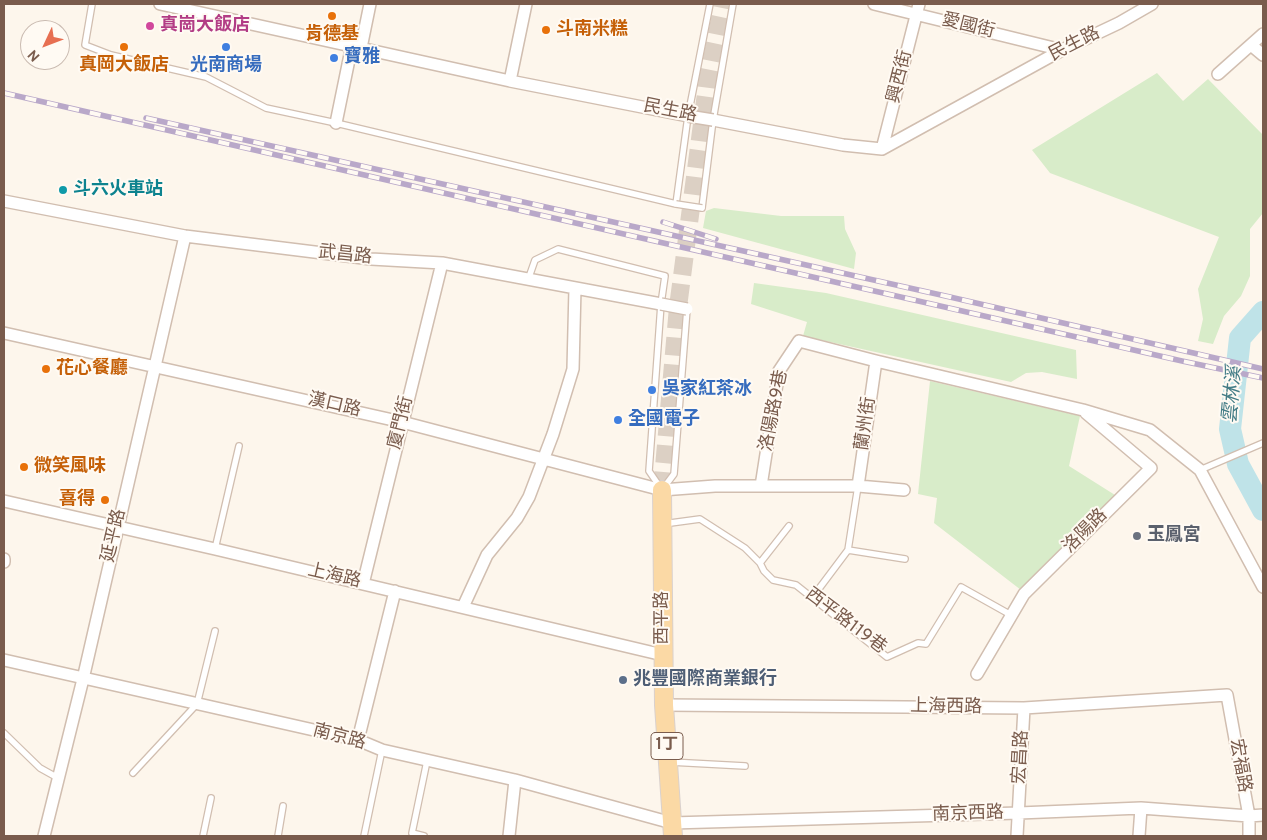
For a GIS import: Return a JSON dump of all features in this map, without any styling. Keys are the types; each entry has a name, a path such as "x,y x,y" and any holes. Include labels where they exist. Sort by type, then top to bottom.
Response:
{"main road":[{"name":"西平路","path":"662,490 664,705 672,830"}],"street":[{"name":"民生路","path":"160,4 208,9 356,46 510,81 843,145 882,149 1062,50 1119,23 1152,4"},
{"path":"336,123 356,46 370,4"},
{"path":"510,81 526,4"},
{"name":"愛國街","path":"874,4 918,9 1062,50"},
{"name":"興西街","path":"882,149 918,9"},
{"path":"1218,74 1263,34"},
{"path":"1251,45 1263,55"},
{"name":"武昌路","path":"4,201 185,236 371,259 442,263 686,309"},
{"name":"延平路","path":"44,836 185,236"},
{"name":"廈門街","path":"363,584 442,263"},
{"path":"463,607 487,555 517,518 529,497 553,434 573,369 575,288"},
{"name":"漢口路","path":"4,333 154,365 402,422 662,490"},
{"name":"洛陽路","path":"799,341 876,362 1083,410 1150,430 1200,470 1263,587"},
{"name":"洛陽路9巷","path":"761,486 779,371 799,341"},
{"name":"蘭州街","path":"858,486 876,362"},
{"name":"洛陽路","path":"977,674 1024,594 1151,468 1083,410"},
{"path":"662,490 716,486 858,486 904,490"},
{"name":"上海路","path":"4,502 215,549 664,655"},
{"path":"358,740 395,591"},
{"name":"南京路","path":"4,660 358,740 382,750 515,780 672,830"},
{"name":"上海西路","path":"664,705 1024,708 1227,695"},
{"name":"宏福路","path":"1227,695 1249,816 1249,836"},
{"name":"宏昌路","path":"1017,836 1024,708"},
{"path":"508,836 515,780"},
{"path":"1139,836 1140,808"},
{"name":"南京西路","path":"672,830 1140,808 1263,816"}],"lane":[{"path":"92,4 85,45 110,55 206,77 266,108 676,204 702,208 713,120 732,4"},
{"path":"676,204 688,116 710,4"},
{"path":"528,280 535,260 558,249 665,276 660,304 649,471 662,490 674,474 686,309"},
{"path":"1200,470 1263,443"},
{"path":"215,549 239,446"},
{"path":"818,590 848,550 858,486"},
{"name":"西平路119巷","path":"662,524 700,520 745,548 760,562 764,571 773,580 796,585 887,657 918,643 926,644 961,587 1011,615"},
{"path":"760,562 789,526"},
{"path":"848,550 905,559"},
{"path":"133,773 197,704 215,632"},
{"path":"4,733 40,768 58,778"},
{"path":"364,836 382,750"},
{"path":"424,836 412,833 427,761"},
{"path":"668,762 745,766"},
{"path":"203,836 212,798"},
{"path":"278,836 283,806"}],"green space":[{"path":"1157,73 1183,101 1208,79 1263,135 1263,213 1250,229 1250,276 1241,296 1224,316 1213,344 1198,341 1203,319 1198,289 1219,237 1050,173 1032,150"},
{"path":"714,208 781,216 844,216 845,229 856,253 854,269 703,228 706,211"},
{"path":"754,283 826,293 1076,350 1077,379 1042,372 1026,373 1011,382 803,336 807,322 751,304"},
{"path":"930,381 1080,416 1069,466 1115,495 1021,590 934,523 937,498 918,494"}],"waterway":[{"name":"雲林溪","path":"1263,312 1240,338 1230,429 1238,464 1263,510"}],"tunnel":[{"path":"662,490 678,307 708,78 723,4"}],"railway":[{"path":"4,93 1263,378"},
{"path":"146,118 950,297 1263,369"},
{"path":"663,222 716,239"}],"place":[{"name":"肯德基","path":"332,16"},
{"name":"真崗大飯店","path":"150,26"},
{"name":"斗南米糕","path":"546,30"},
{"name":"真岡大飯店","path":"124,47"},
{"name":"光南商場","path":"226,47"},
{"name":"寶雅","path":"334,58"},
{"name":"斗六火車站","path":"63,190"},
{"name":"花心餐廳","path":"46,369"},
{"name":"吳家紅茶冰","path":"652,390"},
{"name":"全國電子","path":"618,420"},
{"name":"微笑風味","path":"24,467"},
{"name":"喜得","path":"105,500"},
{"name":"玉鳳宮","path":"1137,536"},
{"name":"兆豐國際商業銀行","path":"623,680"}]}
